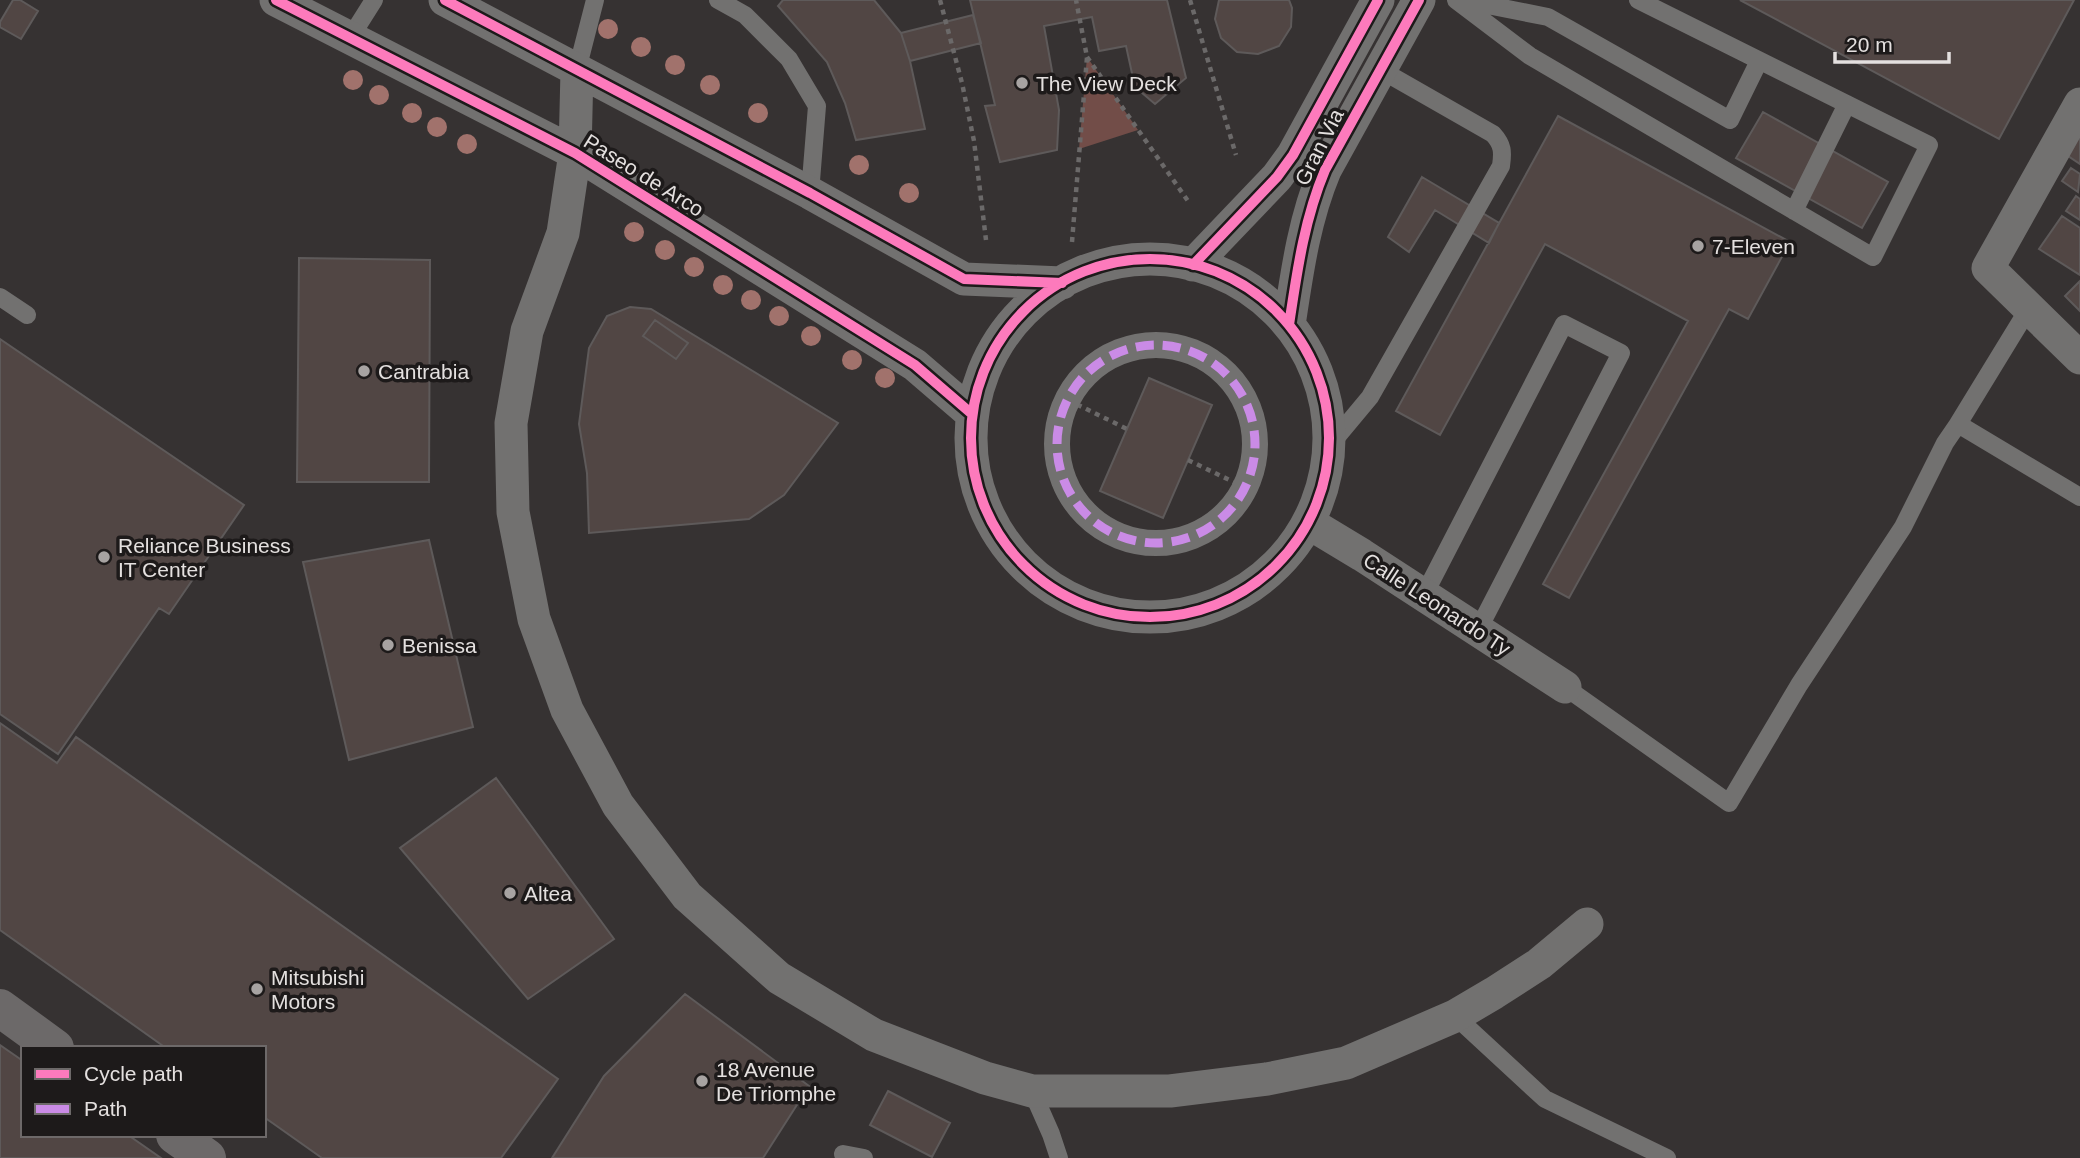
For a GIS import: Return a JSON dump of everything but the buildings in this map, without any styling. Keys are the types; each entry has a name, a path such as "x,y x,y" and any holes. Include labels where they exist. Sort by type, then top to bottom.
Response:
{"main road":[{"path":"0,1008 52,1046"},
{"path":"178,1137 207,1158"}],"street":[{"name":"Paseo de Arco","path":"276,0 575,153 915,365 972,414"},
{"path":"445,0 810,193 964,279 1062,283"},
{"name":"Gran Via","path":"1193,265 1277,177 1293,155 1378,0"},
{"name":"Gran Via","path":"1289,325 1305,227 1325,170 1419,0"},
{"path":"577,70 575,153 563,233 527,331 511,423 513,512 534,619 567,710 618,805 687,896 779,978 874,1035 985,1078 1032,1091 1170,1091 1267,1079 1346,1063 1455,1016 1539,964 1587,924"},
{"path":"2080,104 1988,268 2080,358"},
{"path":"1159,260 1193,265 1229,278 1261,298 1289,325 1304,346 1316,369 1329,419 1330,445 1320,496 1309,523 1292,548 1269,572 1241,592 1211,606 1178,614 1145,617 1112,613 1080,603 1051,587 1024,566 1003,541 986,512 975,481 970,447 972,414 978,387 1002,337 1019,316 1039,298 1062,283 1093,269 1126,261 1159,260"},
{"path":"1153,345 1178,347 1203,356 1224,371 1240,390 1251,413 1256,438 1254,464 1246,488 1231,509 1210,527 1185,539 1157,543 1129,539 1104,528 1082,510 1067,487 1058,464 1057,439 1061,415 1071,393 1086,374 1106,359 1129,349 1153,345"},
{"name":"Calle Leonardo Ty","path":"1309,523 1565,687"}],"lane":[{"path":"350,38 374,0"},
{"path":"577,70 596,0"},
{"path":"718,0 745,15 789,59 817,106 810,193"},
{"path":"1456,0 1530,56 1873,257 1928,145 1638,0"},
{"path":"1462,0 1548,17 1730,120 1759,61"},
{"path":"1330,445 1370,397 1500,166 1503,153 1501,143 1493,134 1381,70"},
{"path":"1794,211 1847,104"},
{"path":"0,296 27,315"},
{"path":"1565,687 1728,803 1799,685 1903,527 1945,443 2029,309"},
{"path":"1424,595 1564,324 1621,353 1478,630"},
{"path":"1958,424 2080,497"},
{"path":"1455,1016 1545,1098 1667,1158"},
{"path":"1032,1091 1059,1158"},
{"path":"843,1154 864,1158"}],"path":[{"path":"940,0 974,141 986,240"},
{"path":"1072,242 1087,57 1076,0"},
{"path":"1189,0 1236,155"},
{"path":"1087,57 1188,201"},
{"path":"1068,400 1127,429"},
{"path":"1188,460 1246,488"}],"shaded area":[{"path":"1087,57 1138,130 1079,149"}],"marked path":[{"path":"1156,345 1194,353 1226,374 1247,406 1255,444 1247,482 1226,514 1194,535 1156,543 1118,535 1086,514 1065,482 1057,444 1065,406 1086,374 1118,353 1156,345"}],"cycle path":[{"path":"276,0 575,153 915,365 972,414"},
{"path":"445,0 810,193 964,279 1062,283"},
{"path":"1193,265 1277,177 1293,155 1378,0"},
{"path":"1289,325 1306,227 1325,170 1419,0"},
{"path":"1150,259 1185,263 1218,273 1249,289 1276,312 1299,339 1315,370 1325,403 1329,438 1325,473 1315,506 1299,537 1276,564 1249,587 1218,603 1185,613 1150,617 1115,613 1082,603 1051,587 1024,564 1001,537 985,506 975,473 971,438 975,403 985,370 1001,339 1024,312 1051,289 1082,273 1115,263 1150,259"}],"place":[{"name":"The View Deck","path":"1022,83"},
{"name":"7-Eleven","path":"1698,246"},
{"name":"Cantrabia","path":"364,371"},
{"name":"Reliance Business IT Center","path":"104,557"},
{"name":"Benissa","path":"388,645"},
{"name":"Altea","path":"510,893"},
{"name":"Mitsubishi Motors","path":"257,989"},
{"name":"18 Avenue De Triomphe","path":"702,1081"}]}
